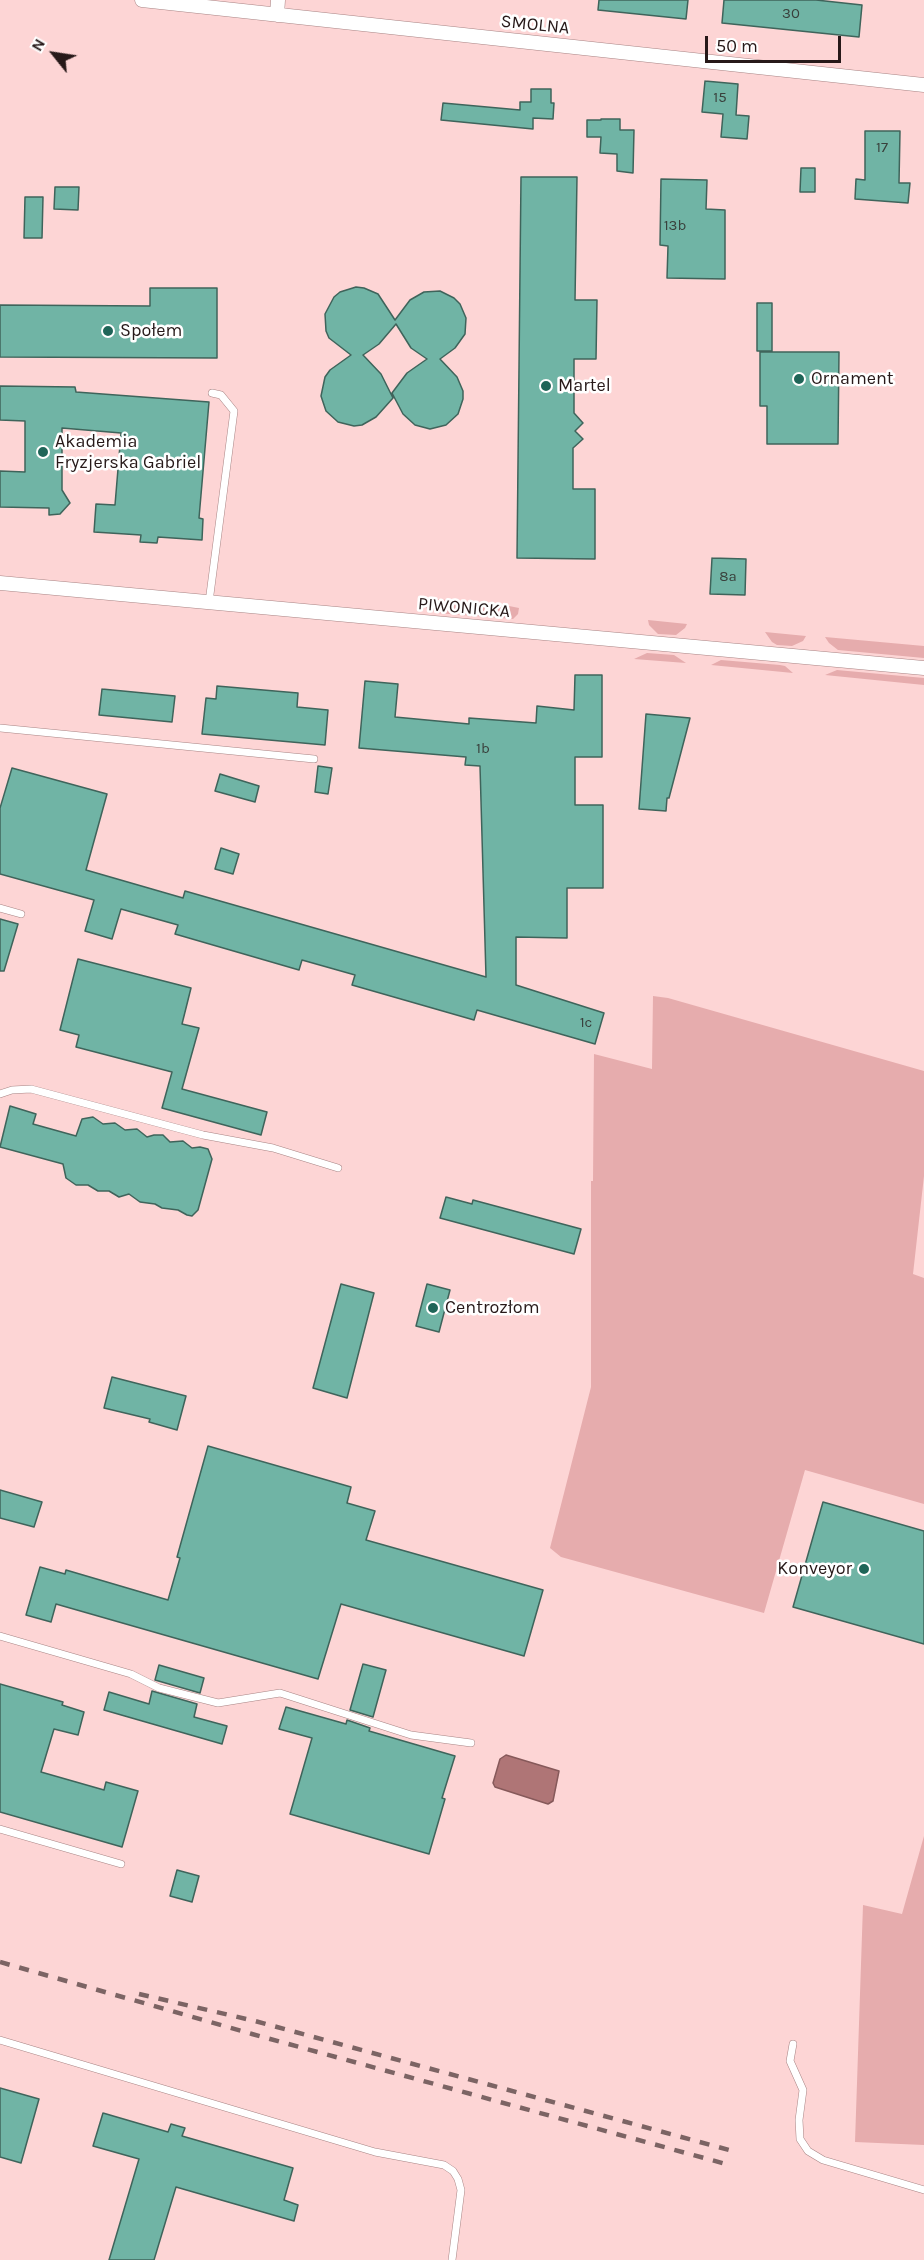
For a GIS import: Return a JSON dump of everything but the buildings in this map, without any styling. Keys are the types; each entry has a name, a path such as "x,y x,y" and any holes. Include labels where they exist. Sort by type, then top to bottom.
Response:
{"street":[{"name":"SMOLNA","path":"142,0 924,85"},
{"path":"277,15 278,0"},
{"name":"PIWONICKA","path":"0,583 924,668"}],"lane":[{"path":"209,602 234,411 221,395 212,393"},
{"path":"0,728 314,759"},
{"path":"0,908 21,914"},
{"path":"0,1094 12,1090 31,1089 203,1135 273,1149 338,1168"},
{"path":"0,1636 131,1674 159,1688 218,1703 280,1693 411,1735 471,1743"},
{"path":"0,1829 122,1864"},
{"path":"0,2040 365,2149 444,2165 453,2171 461,2190 452,2260"},
{"path":"792,2044 790,2061 803,2090 799,2120 800,2139 808,2151 823,2160 924,2190"}],"shaded area":[{"path":"418,597 519,608 518,614 513,619 437,613 426,608"},
{"path":"648,620 687,624 676,635 658,634 649,625"},
{"path":"765,632 806,636 803,641 792,646 777,645"},
{"path":"825,637 924,646 924,658 838,650"},
{"path":"647,653 674,655 686,663 634,659"},
{"path":"721,660 780,665 793,673 711,665"},
{"path":"837,670 924,678 924,685 825,675"},
{"path":"653,996 668,998 924,1071 924,1176 913,1274 924,1278 924,1504 805,1470 764,1613 561,1557 550,1548 591,1387 591,1181 593,1181 594,1054 652,1069"},
{"path":"506,1755 559,1771 553,1801 548,1804 495,1787 493,1783 500,1759"},
{"path":"924,1836 924,2145 855,2142 863,1905 902,1914"}],"railway":[{"path":"0,1962 252,2034 726,2164"},
{"path":"139,1994 255,2021 729,2150"}],"place":[{"name":"Społem","path":"108,331"},
{"name":"Ornament","path":"799,379"},
{"name":"Martel","path":"546,386"},
{"name":"Akademia Fryzjerska Gabriel","path":"43,452"},
{"name":"Centrozłom","path":"433,1308"},
{"name":"Konveyor","path":"864,1569"}]}
